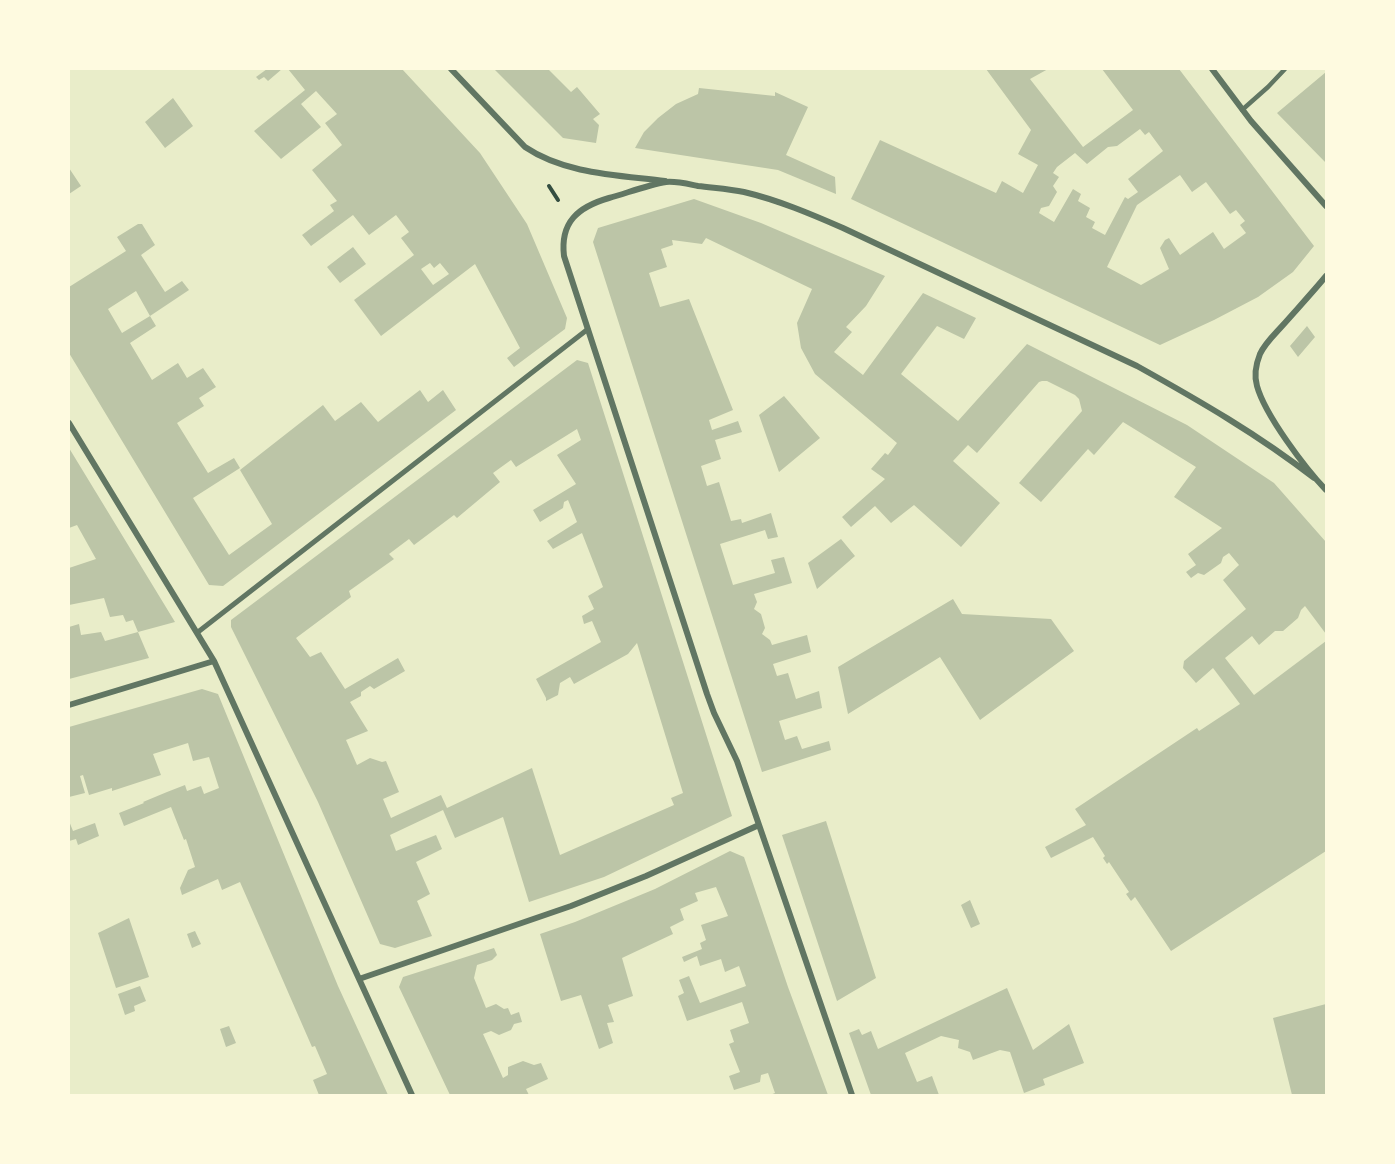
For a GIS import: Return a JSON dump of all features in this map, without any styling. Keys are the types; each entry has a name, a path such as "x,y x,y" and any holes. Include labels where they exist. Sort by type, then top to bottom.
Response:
{"street":[{"path":"451,69 525,147 538,156 554,163 600,173 742,192 809,213 1137,366 1270,445 1314,478 1326,490"},
{"path":"1212,69 1270,144 1326,206"},
{"path":"668,182 598,201 578,211 565,232 564,256 707,694 737,761 852,1095"},
{"path":"1314,478 1279,429 1263,401 1255,371 1260,354 1269,341 1326,276"},
{"path":"198,632 588,329"},
{"path":"69,423 214,661 412,1095"},
{"path":"69,705 214,661"},
{"path":"360,979 571,906 646,876 759,825"}],"lane":[{"path":"1242,110 1285,69"}],"building":[{"path":"267,69 282,69 268,81 264,77 259,80 256,77"},
{"path":"288,69 402,69 480,153 527,224 567,318 565,329 514,367 507,358 520,348 475,264 381,336 354,300 414,255 401,238 409,232 396,215 369,235 353,215 311,246 302,235 334,211 330,205 337,201 312,170 342,145 325,123 337,114 316,91 301,104 321,127 281,159 254,131 305,90","holes":["430,263 434,268 440,263 449,274 433,285 421,269"]},
{"path":"494,69 548,69 571,92 577,87 600,114 593,119 599,125 596,143 563,138"},
{"path":"986,69 1048,69 1030,79 1083,147 1133,110 1102,69 1179,69 1314,246 1293,272 1258,297 1160,345 851,199 880,140 996,193 1002,181 1023,193 1038,165 1018,154 1031,130","holes":["1140,129 1145,135 1149,132 1163,151 1128,179 1138,192 1128,199 1125,197 1105,235 1092,228 1095,222 1086,217 1090,208 1078,201 1081,194 1073,189 1054,222 1039,213 1041,208 1049,206 1057,192 1053,186 1059,177 1053,173 1057,167 1075,153 1087,164 1108,147 1117,146","1180,175 1192,192 1206,182 1230,214 1236,210 1245,221 1240,225 1246,233 1224,249 1213,232 1180,255 1169,238 1160,248 1169,269 1141,285 1107,267 1137,205"]},
{"path":"1326,72 1326,163 1277,113"},
{"path":"699,88 775,96 775,92 808,107 786,155 835,177 836,194 778,170 635,148 644,132 658,118 676,104 698,94"},
{"path":"173,98 193,126 165,148 145,122"},
{"path":"69,168 81,186 69,194"},
{"path":"694,199 761,223 885,276 866,306 846,327 852,332 834,352 863,375 923,293 976,318 964,339 937,326 901,374 958,421 1027,344 1187,425 1274,483 1326,542 1326,634 1305,606 1298,618 1283,631 1275,631 1259,645 1252,636 1225,658 1254,695 1326,641 1326,851 1171,951 1135,897 1131,901 1126,894 1129,892 1109,862 1107,864 1103,858 1105,856 1093,837 1051,858 1045,847 1086,825 1075,809 1197,728 1199,731 1240,704 1213,668 1196,683 1183,668 1184,661 1246,609 1223,580 1239,565 1229,553 1223,557 1221,563 1204,575 1198,573 1191,578 1186,572 1196,565 1188,554 1222,528 1174,497 1196,467 1123,422 1094,455 1088,449 1041,502 1019,483 1082,411 1079,399 1075,395 1047,381 1042,381 977,453 968,445 953,461 1000,503 961,547 914,505 891,523 875,506 851,527 842,517 885,479 871,469 885,453 888,455 897,443 815,374 801,348 797,323 812,289 706,238 702,244 672,240 673,245 661,249 667,267 649,273 660,307 689,299 733,410 709,420 712,430 738,421 742,432 715,440 721,459 701,466 707,486 719,482 731,521 741,519 742,523 771,513 778,537 768,539 765,530 720,544 733,585 775,573 771,560 784,557 792,583 754,594 757,602 754,609 761,614 765,628 762,634 770,640 772,645 807,635 811,652 773,664 777,676 788,673 796,699 819,691 822,708 779,721 785,740 797,736 802,749 829,741 831,750 762,772 593,242 598,228"},
{"path":"138,224 142,224 155,245 141,255 165,292 182,281 189,290 150,316 156,326 130,343 152,380 178,363 187,378 203,368 216,387 199,398 204,406 177,423 208,473 234,458 240,468 193,498 229,555 272,524 240,470 323,405 335,421 361,402 378,422 420,390 428,402 443,390 456,410 223,586 209,585 69,353 69,287 126,251 117,237","holes":["136,291 150,316 122,333 108,309"]},
{"path":"353,247 366,264 340,283 327,267"},
{"path":"1307,326 1315,337 1298,357 1290,346"},
{"path":"577,360 588,363 732,816 604,877 529,902 503,817 455,838 443,810 390,835 396,851 436,835 442,849 416,862 430,894 417,901 432,936 395,948 380,944 318,802 231,627 231,620","holes":["577,429 581,440 557,455 576,484 533,510 540,522 563,508 564,502 568,500 577,522 547,541 553,549 582,533 603,587 588,596 594,609 582,616 584,624 592,621 601,642 536,679 546,701 558,695 560,683 570,677 574,684 628,654 637,643 683,793 671,798 674,805 560,855 532,768 447,808 441,795 391,818 383,799 399,792 386,761 370,758 357,765 346,740 368,731 350,702 361,696 361,692 370,686 374,689 405,671 398,658 345,689 321,652 310,657 296,638 351,597 349,591 394,559 389,554 409,539 414,545 454,515 457,518 500,482 493,473 511,460 516,467"]},
{"path":"784,396 820,438 779,472 759,415"},
{"path":"69,448 175,622 138,632 133,620 126,622 123,615 110,617 104,598 69,605 69,568 96,559 77,525 69,528"},
{"path":"841,539 855,556 817,589 808,563"},
{"path":"953,599 962,614 1051,619 1074,651 980,720 940,657 848,714 838,667"},
{"path":"79,624 81,635 101,632 105,641 138,632 149,658 69,679 69,627"},
{"path":"202,689 218,694 338,986 388,1095 319,1095 313,1080 327,1074 315,1046 312,1047 240,882 222,890 218,879 182,895 180,888 188,870 195,867 186,839 184,840 171,807 124,826 119,813 167,792 185,785 187,791 201,786 204,794 219,788 209,757 193,761 188,743 153,754 161,775 112,791 112,788 89,795 83,775 80,776 85,793 69,797 69,727"},
{"path":"69,821 73,831 95,823 99,836 78,845 76,839 69,841"},
{"path":"826,821 876,978 837,1001 782,835"},
{"path":"730,851 744,857 828,1095 770,1095 775,1093 768,1073 761,1075 760,1082 734,1090 729,1076 740,1072 729,1044 734,1042 730,1030 749,1023 742,1002 687,1021 678,996 684,993 679,980 689,976 700,1003 746,986 739,966 725,972 721,959 700,966 697,956 684,962 682,957 702,949 700,943 706,940 701,925 728,916 716,887 695,893 698,901 680,909 684,920 670,927 673,934 622,958 633,996 608,1005 614,1022 607,1023 613,1043 599,1049 581,995 561,1001 540,934 655,889"},
{"path":"970,900 980,924 971,928 961,905"},
{"path":"129,918 149,977 116,988 98,933"},
{"path":"195,931 201,944 192,948 187,934"},
{"path":"494,948 497,955 492,960 477,965 474,978 486,1008 496,1004 504,1009 508,1008 511,1015 519,1012 522,1022 514,1024 511,1030 499,1035 491,1031 483,1034 503,1078 508,1075 508,1067 523,1061 534,1065 541,1063 548,1079 526,1089 529,1095 450,1095 399,987 403,977"},
{"path":"140,986 146,1001 134,1006 135,1011 125,1015 118,994"},
{"path":"1007,988 1033,1050 1069,1024 1084,1063 1043,1079 1045,1085 1024,1093 1010,1052 1000,1050 973,1060 970,1052 958,1048 959,1040 941,1036 905,1053 917,1082 932,1076 939,1095 871,1095 849,1033 859,1029 862,1035 871,1031 878,1049"},
{"path":"1326,1004 1326,1095 1292,1095 1273,1018"},
{"path":"229,1026 236,1043 226,1047 220,1029"}]}
